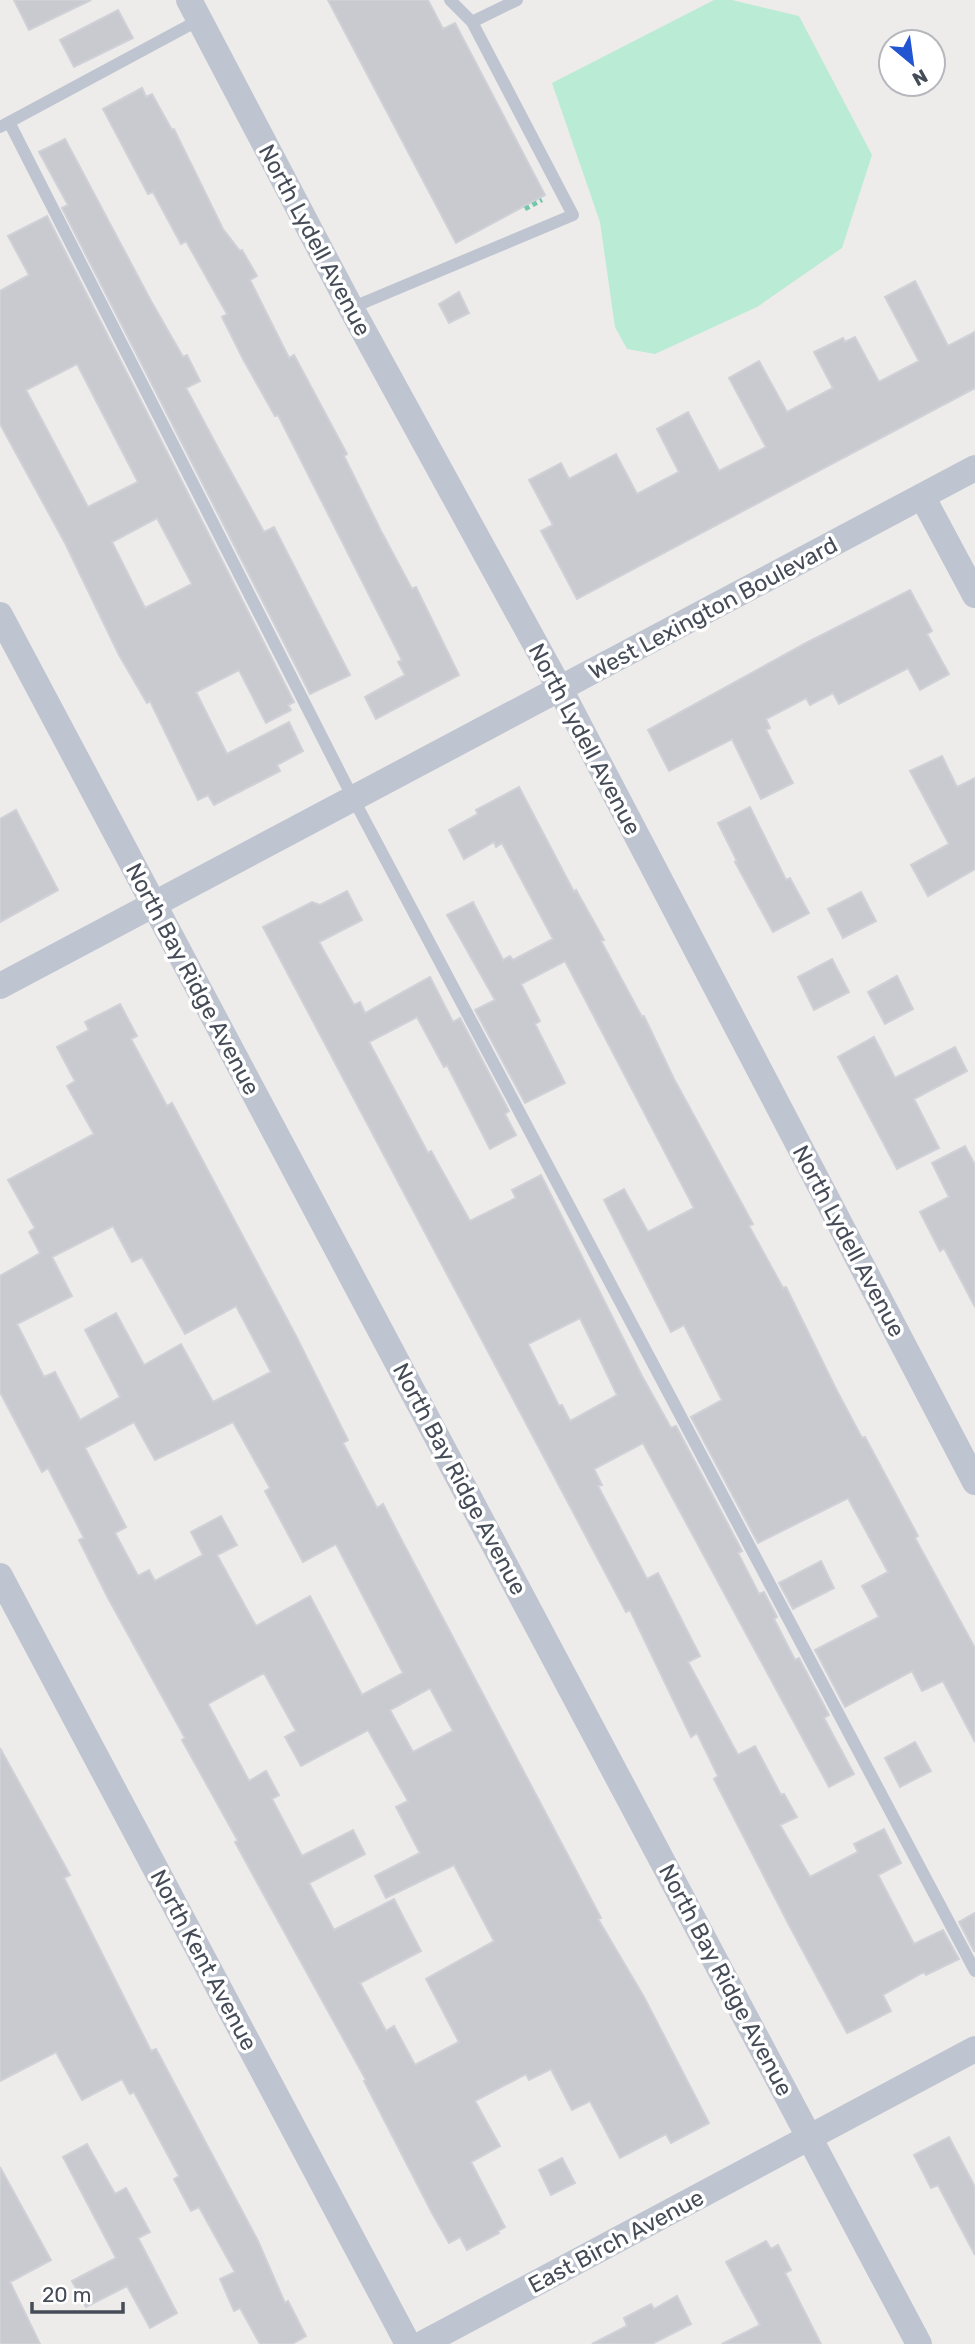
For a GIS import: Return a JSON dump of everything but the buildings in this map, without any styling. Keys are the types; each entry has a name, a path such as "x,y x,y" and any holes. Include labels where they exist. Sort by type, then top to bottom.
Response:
{"street":[{"name":"North Lydell Avenue","path":"194,10 351,308 560,690 975,1482"},
{"name":"West Lexington Boulevard","path":"0,986 975,468"},
{"path":"922,496 975,595"},
{"name":"North Bay Ridge Avenue","path":"0,615 919,2344"},
{"name":"North Kent Avenue","path":"0,1576 408,2344"},
{"name":"East Birch Avenue","path":"422,2344 975,2049"}],"lane":[{"path":"351,308 573,215 472,22 450,0"},
{"path":"472,22 517,0"},
{"path":"194,10 4,124 354,800 975,1971"}],"path":[{"path":"517,214 550,196"}],"green space":[{"path":"714,0 732,0 799,16 872,155 842,248 757,307 655,354 627,349 615,327 600,222 552,83"}]}
